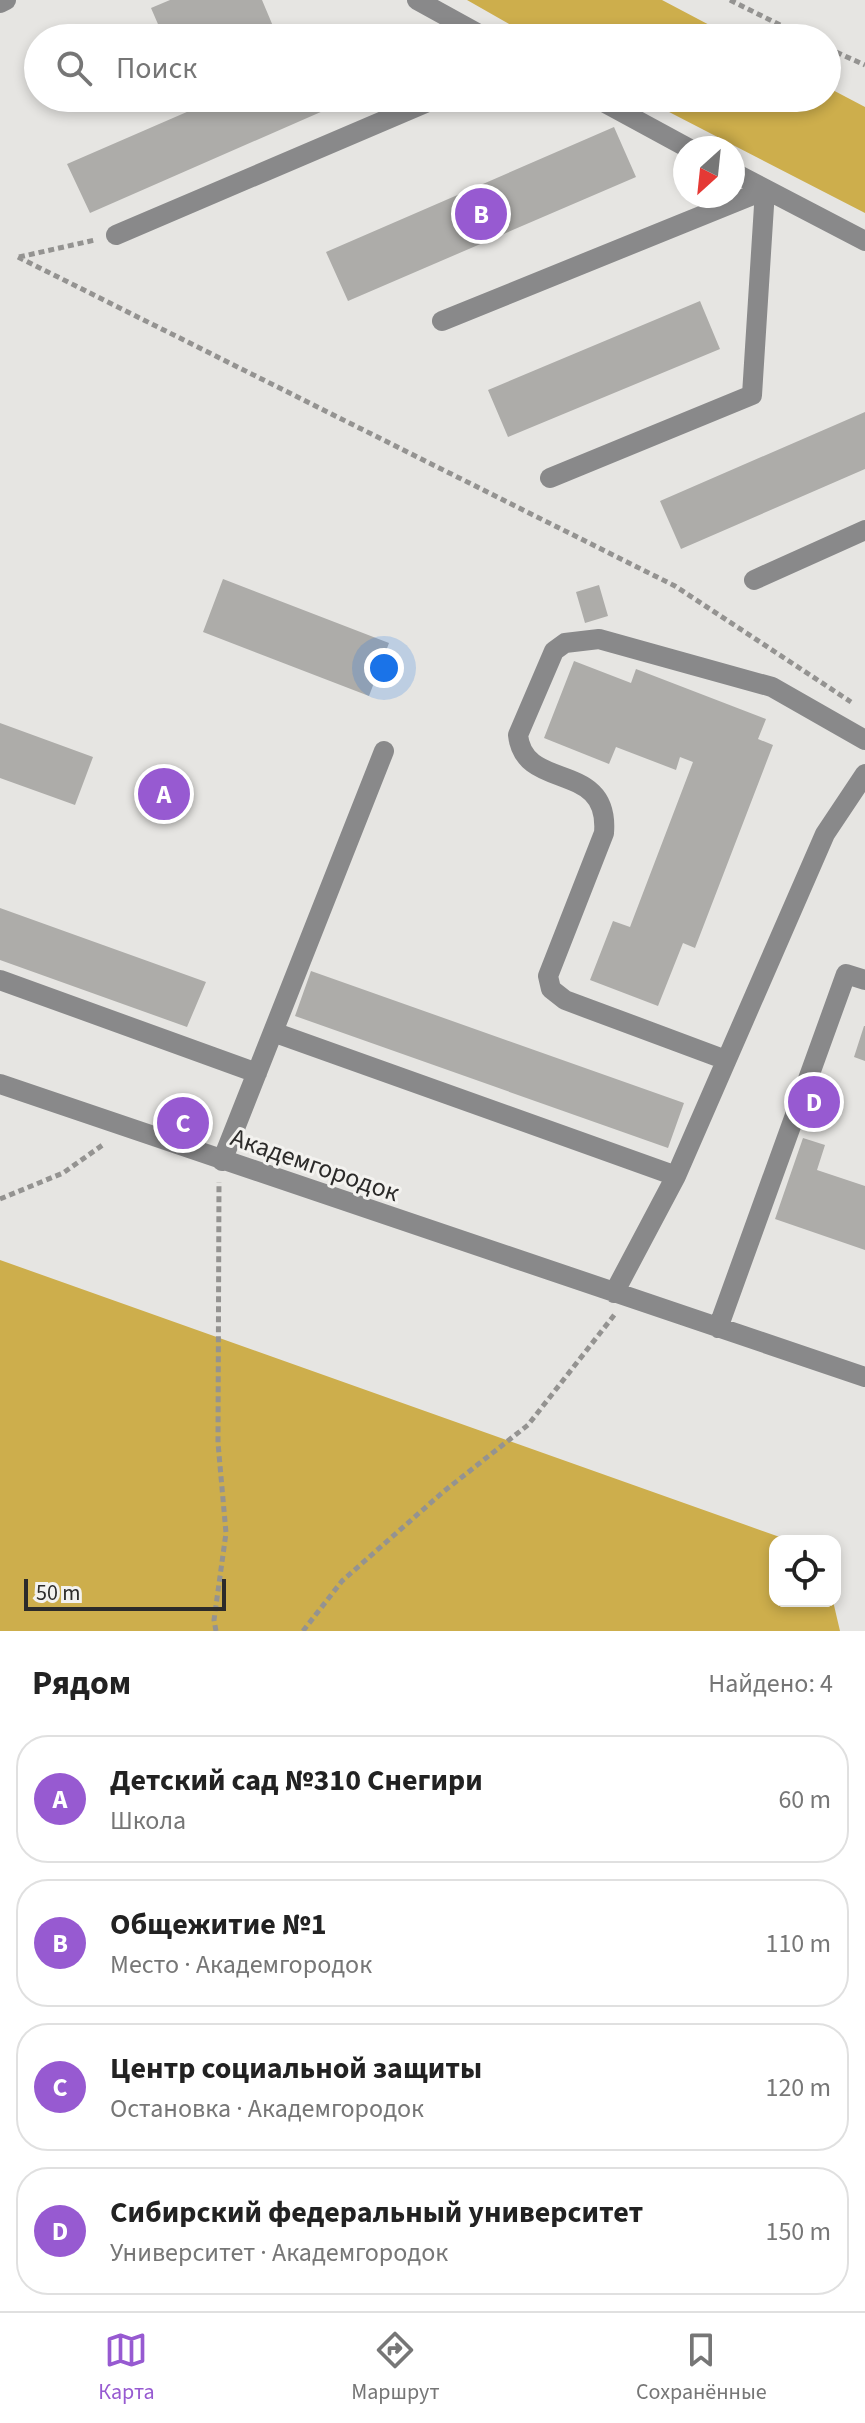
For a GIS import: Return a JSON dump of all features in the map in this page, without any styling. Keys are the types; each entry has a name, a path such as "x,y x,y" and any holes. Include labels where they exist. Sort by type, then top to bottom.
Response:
{"street":[{"path":"0,3 6,0"},
{"path":"417,0 461,24"},
{"path":"116,235 404,112"},
{"path":"622,112 673,140"},
{"path":"745,179 865,241"},
{"path":"442,321 765,190"},
{"path":"550,478 752,395 765,190"},
{"path":"754,580 865,530"},
{"path":"726,1060 565,1000 551,989 548,976 604,833 606,817 598,794 583,784 533,764 519,749 518,735 554,651 565,643 599,639 772,687 865,740"},
{"path":"222,1161 384,751"},
{"path":"620,1296 676,1176 825,834 865,774"},
{"path":"718,1328 846,974 865,980"},
{"path":"0,980 257,1073"},
{"path":"273,1032 676,1176"},
{"name":"Академгородок","path":"0,1084 865,1377"}],"path":[{"path":"730,0 778,24"},
{"path":"841,54 865,65"},
{"path":"116,235 18,257 675,586 852,703"},
{"path":"0,1199 63,1173 126,1128"},
{"path":"216,1631 214,1620 226,1533 218,1443 219,1184 222,1161"},
{"path":"303,1631 342,1581 443,1492 528,1425 620,1296"}],"shaded area":[{"path":"467,0 662,0 707,24 509,24"},
{"path":"841,94 865,107 865,213 745,151 745,136 716,136 669,112 841,112"},
{"path":"0,1260 774,1535 769,1535 769,1607 834,1607 840,1631 0,1631"}],"building":[{"path":"170,0 262,0 272,24 158,24 151,8"},
{"path":"187,112 321,112 90,213 67,164"},
{"path":"614,127 636,177 348,301 326,252"},
{"path":"700,301 720,349 508,437 488,390"},
{"path":"865,412 865,469 681,549 660,501"},
{"path":"223,579 389,643 369,696 203,632"},
{"path":"599,585 608,616 585,623 576,592"},
{"path":"574,661 631,683 636,669 766,719 758,739 773,745 695,948 683,943 658,1006 590,980 613,921 630,927 693,762 680,757 676,770 616,747 609,764 544,738"},
{"path":"0,723 93,757 75,805 0,778"},
{"path":"0,908 206,982 187,1027 0,960"},
{"path":"311,971 684,1103 668,1148 295,1016"},
{"path":"865,1026 865,1061 854,1057"},
{"path":"803,1138 825,1145 817,1170 865,1186 865,1250 775,1219"}],"place":[{"name":"Общежитие №1","path":"481,214"},
{"name":"Детский сад №310 Снегири","path":"164,794"},
{"name":"Сибирский федеральный университет","path":"814,1102"},
{"name":"Центр социальной защиты","path":"183,1123"}]}
